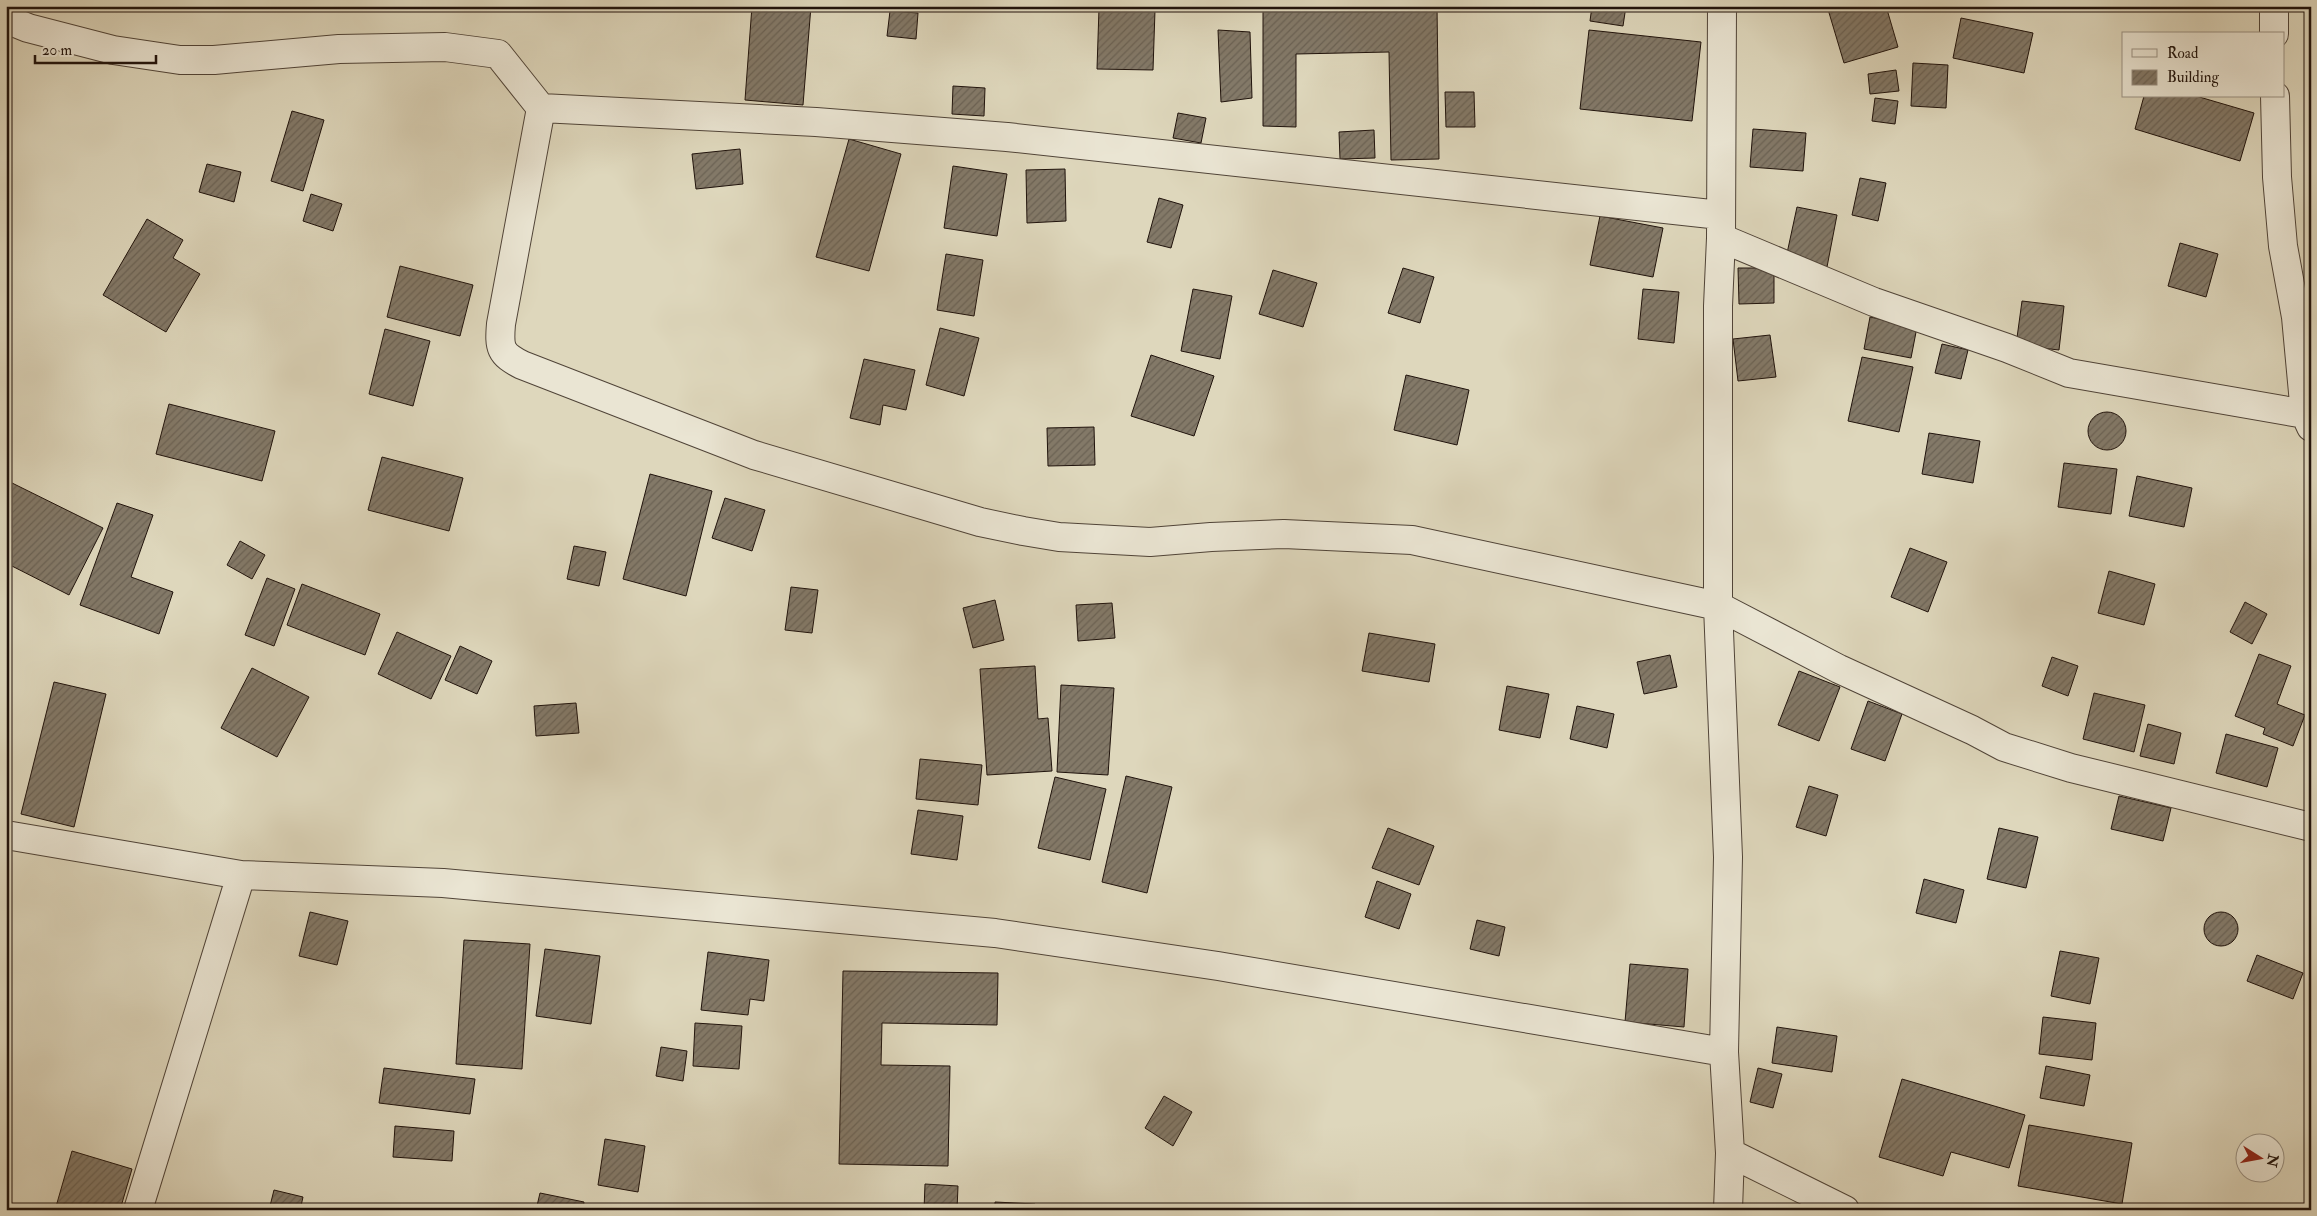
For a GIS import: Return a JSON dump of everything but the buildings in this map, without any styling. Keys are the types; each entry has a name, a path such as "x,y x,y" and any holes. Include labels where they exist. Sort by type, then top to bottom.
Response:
{"street":[{"path":"1722,6 1721,226 1718,306 1718,606 1728,857 1724,1052 1730,1153 1728,1210"},
{"path":"2274,6 2274,32"},
{"path":"6,19 28,28 113,50 180,60 214,60 340,49 445,47 498,54 541,108 816,122 1008,137 1721,226 1874,302 2007,348 2069,373 2308,420 2296,317 2283,246 2278,187 2275,98"},
{"path":"541,108 500,337 506,357 522,365 754,454 980,522 1023,531 1059,537 1150,542 1211,536 1284,534 1412,540 1718,606 1839,669 1972,730 2004,747 2072,768 2311,827"},
{"path":"6,835 241,875 443,883 995,933 1218,966 1724,1052"},
{"path":"138,1210 241,875"},
{"path":"1730,1153 1846,1210"}]}
